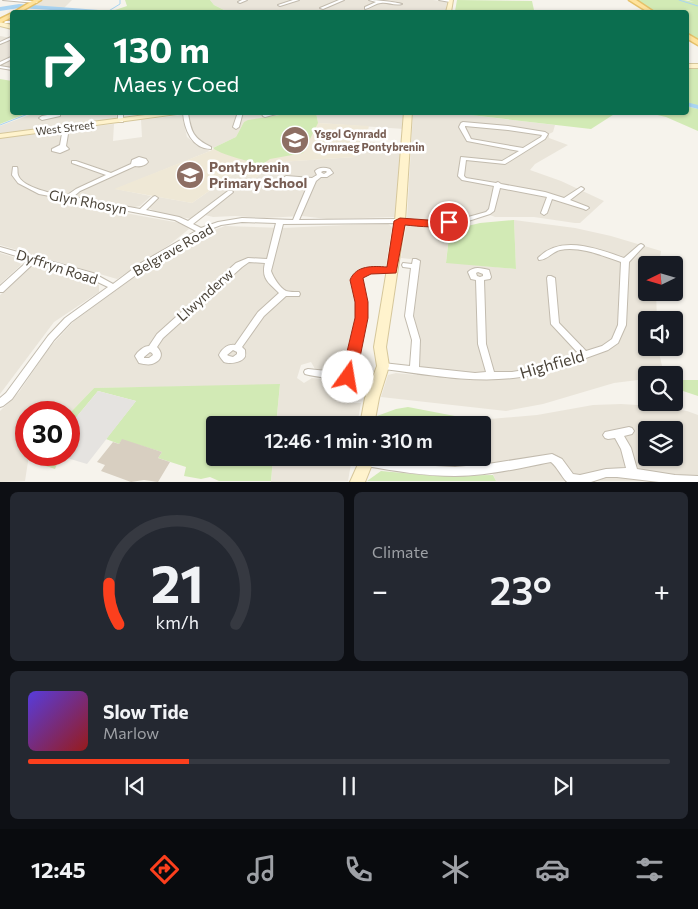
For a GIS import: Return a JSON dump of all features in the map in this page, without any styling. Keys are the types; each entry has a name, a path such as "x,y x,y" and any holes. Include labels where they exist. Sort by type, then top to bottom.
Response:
{"main road":[{"path":"632,0 648,10"},
{"path":"21,10 32,4"},
{"name":"West Street","path":"0,136 169,115"},
{"path":"369,416 372,398 383,366 380,347 400,221 408,115"},
{"path":"357,482 364,466"}],"street":[{"path":"5,0 32,4"},
{"path":"280,5 297,0"},
{"path":"325,7 342,0"},
{"path":"371,0 392,4"},
{"path":"441,0 451,0"},
{"path":"366,8 380,2"},
{"path":"42,118 58,115"},
{"path":"120,115 121,121"},
{"path":"185,115 188,132 192,138 209,148"},
{"path":"234,125 239,115"},
{"path":"50,117 54,130"},
{"path":"524,150 468,140 462,125 508,128 545,134 544,138 503,163 463,158 461,176 464,179 498,184 566,200 586,208"},
{"path":"63,146 66,128"},
{"path":"75,164 111,175"},
{"path":"66,198 78,190 135,164"},
{"name":"Glyn Rhosyn","path":"17,170 17,178 28,187 45,194 177,218 190,223 201,231"},
{"path":"294,179 298,171"},
{"path":"294,222 313,180 320,175"},
{"path":"286,178 313,180"},
{"name":"Belgrave Road","path":"0,403 9,396 51,338 68,320 144,264 201,231 220,223 242,220 294,222 400,221 428,224 462,220 488,214 492,210 498,184"},
{"path":"566,200 581,189"},
{"path":"190,223 230,192"},
{"path":"544,213 550,196"},
{"name":"Glyn Rhosyn","path":"141,212 156,198"},
{"path":"280,221 267,271 270,279 284,293 296,294"},
{"path":"542,258 551,250 566,247 602,253 625,261 642,246"},
{"name":"Dyffryn Road","path":"0,249 90,276 114,287"},
{"path":"0,290 34,259"},
{"name":"Llwynderw","path":"152,349 160,336 239,264 248,260 269,261"},
{"name":"Highfield","path":"383,366 491,376 536,371 605,348 615,341 622,325 625,261"},
{"path":"412,264 409,316 416,340 414,369"},
{"path":"348,377 362,318 362,302 356,280 357,276 368,270 392,271"},
{"path":"551,278 555,324 585,355"},
{"path":"480,279 482,344 491,376"},
{"path":"238,348 261,314 284,293"},
{"path":"308,372 362,378"},
{"path":"629,431 613,434 626,448 633,474"},
{"path":"405,466 431,470 465,471 491,469 552,458 557,459 567,475 576,480 607,473 698,481"}],"shaded area":[{"path":"41,0 72,0 63,9 32,6"},
{"path":"210,0 433,0 447,2 446,10 224,10 214,5"},
{"path":"0,36 10,38 10,68 0,66"},
{"path":"30,115 116,115 117,119 0,134 0,126"},
{"path":"182,115 187,137 210,151 116,189 151,196 140,206 130,208 125,213 180,223 189,229 169,245 117,279 0,245 0,137 114,124 113,141 142,137 141,120"},
{"path":"189,115 282,115 244,122 236,137 213,148 193,134"},
{"path":"280,115 316,115 318,123 369,126 366,138 360,138 355,157 280,162 255,178 235,173 192,203 114,189 210,151 236,137 244,122"},
{"path":"316,115 405,115 404,129 318,123"},
{"path":"413,115 470,115 555,125 553,132 549,134 549,138 568,145 535,164 530,170 561,181 604,201 580,223 534,217 495,217 485,213 438,221 407,218"},
{"path":"359,141 402,144 395,217 327,219 302,216 264,218 213,217 197,213 191,219 155,212 149,208 159,197 192,203 235,173 255,178 279,162 355,157"},
{"path":"514,220 575,228 611,236 661,251 660,256 638,256 638,301 656,301 657,311 638,311 638,356 660,356 662,366 638,366 638,380 614,383 543,404 506,411 381,397 388,375 396,373 417,375 421,343 414,317 420,260 401,258 406,227 409,225 450,228 446,262 516,269"},
{"path":"387,223 392,227 386,266 364,269 354,273 352,278 358,308 345,367 335,372 315,369 311,362 301,365 297,378 304,383 312,378 351,382 347,403 361,403 359,416 277,416 280,385 94,388 80,403 80,401 15,401 15,466 27,466 25,481 0,482 0,411 19,392 49,348 74,321 151,265 198,236 225,226 283,228"},
{"path":"0,253 20,259 18,261 21,265 0,284"},
{"path":"41,265 99,285 99,292 54,322 0,394 0,295 31,266 38,267"},
{"path":"98,391 136,401 87,464 80,462 80,413"},
{"path":"621,404 638,405 638,411 683,410 698,415 698,481 496,481 489,466 491,466 491,419 537,415 593,405"},
{"path":"272,466 351,466 348,481 271,482"}],"green space":[{"path":"125,0 210,0 214,5 224,10 115,10 127,6"},
{"path":"457,0 532,1 534,10 455,10"},
{"path":"635,0 684,0 694,2 688,0 698,0 698,41 689,35 689,10 651,10"},
{"path":"689,67 698,68 698,106 689,104"},
{"path":"0,79 10,81 10,115 23,115 0,124"},
{"path":"689,107 698,109 698,131 658,115 689,115"},
{"name":"Ysgol Gynradd Gymraeg Pontybrenin","path":"280,115 316,115 318,123 303,153 270,159 261,165 213,148 236,137 244,122"},
{"path":"470,115 613,115 591,129"},
{"path":"514,220 516,269 446,263 450,228"},
{"path":"683,380 698,380 698,396 683,391"},
{"path":"280,384 277,416 206,416 206,466 272,466 271,481 219,481 210,477 201,479 184,476 186,467 158,458 162,452 122,440 119,444 106,439 136,401 98,391 80,413 80,403 94,388"},
{"path":"408,407 455,416 377,416"},
{"path":"381,471 436,476 493,475 496,481 367,481"}],"building":[{"path":"122,439 162,452 158,458 170,462 158,482 144,480 131,482 101,471 105,465 97,462 113,442 119,444"}],"waterway":[{"path":"110,10 120,4 120,0"},
{"path":"679,0 698,6"},
{"path":"0,9 19,6 72,10"},
{"path":"689,105 698,107"},
{"path":"0,125 25,115"}],"place":[{"name":"Ysgol Gynradd Gymraeg Pontybrenin","path":"295,140"},
{"name":"Pontybrenin Primary School","path":"190,175"}],"route":[{"path":"348,377 362,318 362,302 356,280 357,276 372,269 392,271 400,221 428,224 449,222"}]}
